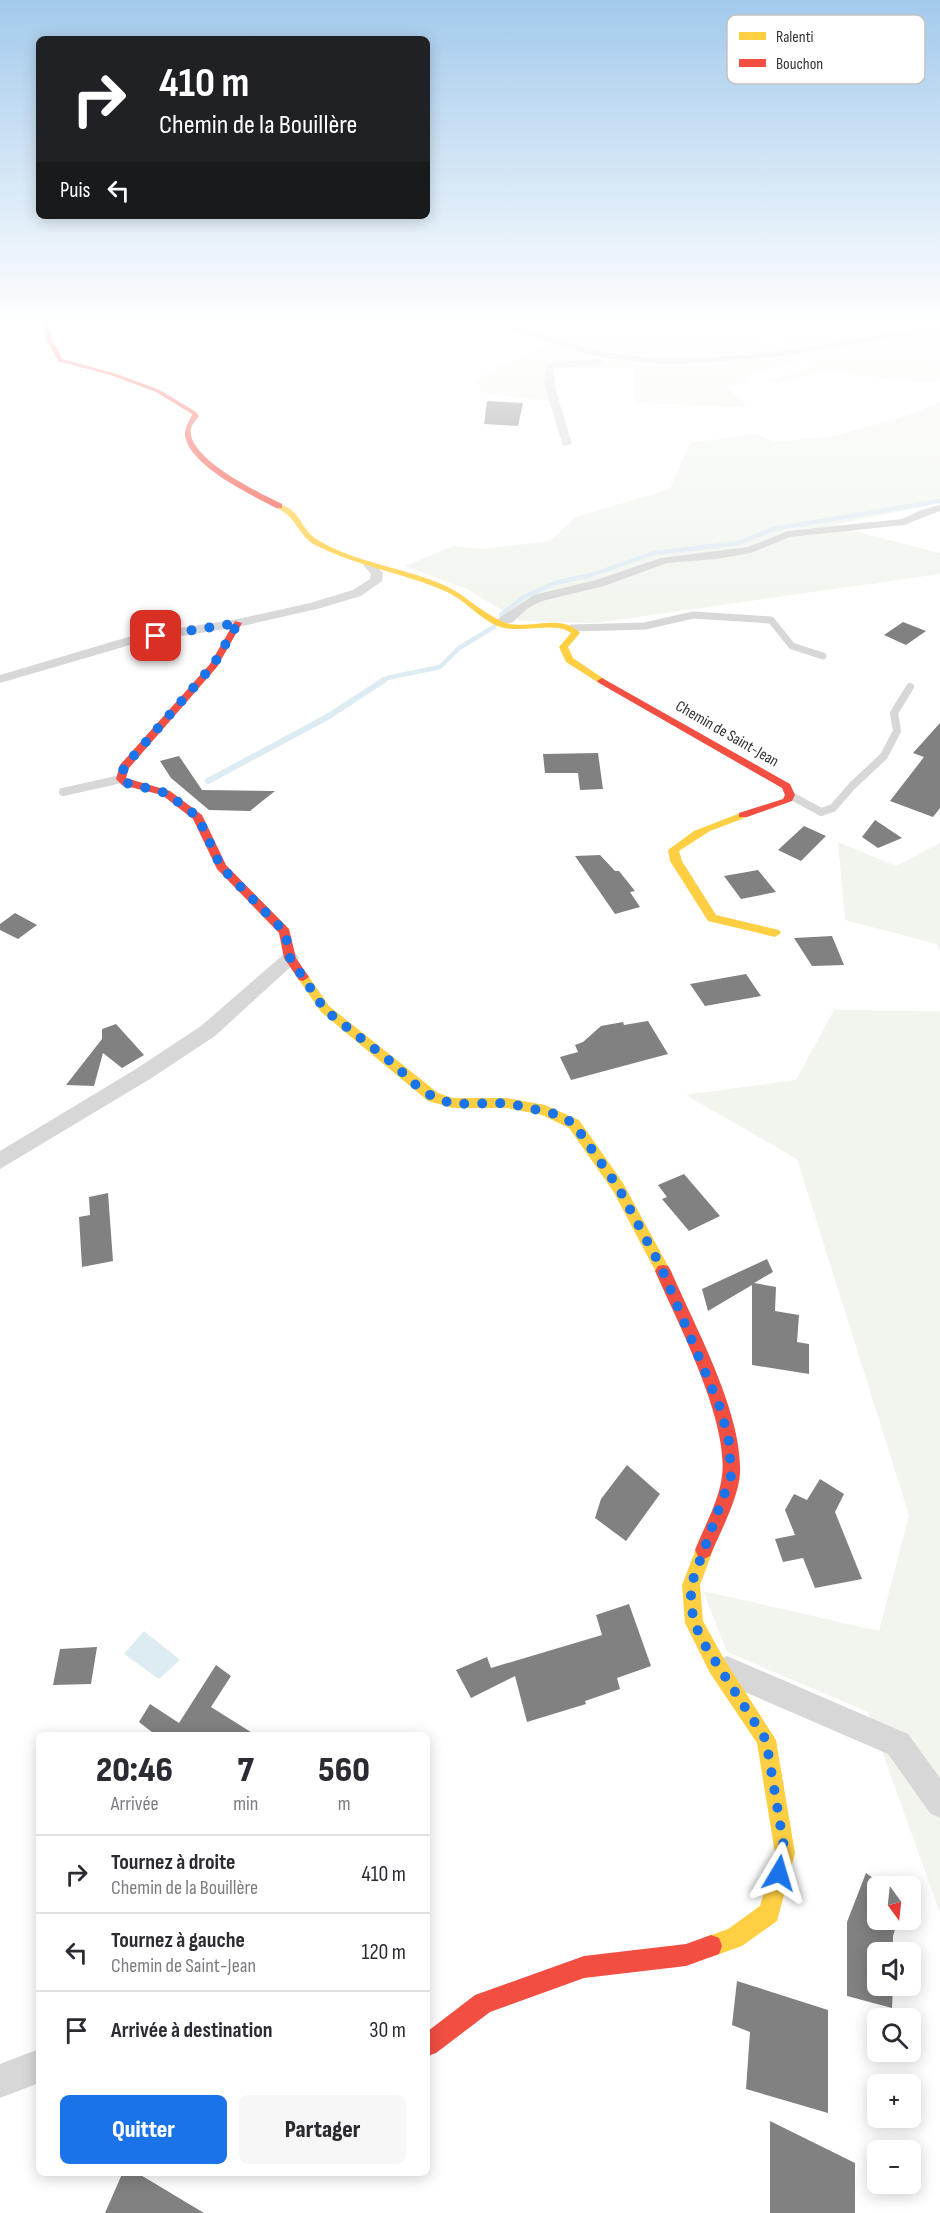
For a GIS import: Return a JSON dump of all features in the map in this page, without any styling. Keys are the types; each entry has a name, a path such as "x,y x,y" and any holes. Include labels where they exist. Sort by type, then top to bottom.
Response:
{"street":[{"path":"190,424 188,436 201,459 243,487 291,512 304,533 315,542 369,565 395,570 454,591 475,610 505,626 517,628 555,625 572,628"},
{"path":"561,424 567,444"},
{"path":"499,622 508,619 524,605 538,598 600,583 665,560 716,556 752,549 788,534 904,522 940,508"},
{"path":"0,679 135,639 238,623 313,606 357,593 376,581 377,573 369,565"},
{"path":"238,623 214,664 124,767 121,779 126,783 166,793 198,817 221,867 285,932 290,958 325,1010 433,1097 453,1104 507,1103 559,1115 574,1124 618,1187 661,1267 721,1410 729,1442 731,1476 691,1585 694,1623 717,1666 766,1740 785,1853 769,1913 734,1938 686,1955 584,1967 483,2002 430,2043"},
{"name":"Chemin de Saint-Jean","path":"572,628 576,633 563,647 569,660 786,786 790,795"},
{"path":"776,933 712,918 676,861 673,850 684,839 699,831 787,801 790,795"},
{"path":"0,1161 143,1074 208,1031 290,958"},
{"path":"717,1666 898,1744 940,1803"},
{"path":"0,2081 36,2067"}],"lane":[{"path":"572,628 645,626 693,615 771,620 778,624 783,639 795,649 823,656"},
{"path":"790,795 821,812 833,808 852,786 884,756 897,731 894,713 910,687"},
{"path":"63,792 121,779"}],"shaded area":[{"path":"876,424 940,424 940,503 839,524 845,529 940,553 940,574 595,623 520,621 467,589 405,566 453,546 482,549 550,541 576,517 670,489 690,443 756,434 775,442 835,436"},
{"path":"838,842 896,866 940,843 940,952 937,944 845,920"},
{"path":"834,1010 940,1011 940,1913 868,1712 727,1652 703,1591 879,1631 909,1515 797,1159 686,1095 796,1080"},
{"path":"144,1631 180,1660 159,1679 124,1654"}],"building":[{"path":"489,424 518,424 518,426"},
{"path":"903,622 926,631 906,645 884,635"},
{"path":"940,723 940,808 933,817 890,801 924,757 913,753"},
{"path":"598,753 603,789 580,790 578,773 545,773 543,754"},
{"path":"179,756 202,790 275,791 250,811 209,810 171,778 160,761"},
{"path":"875,820 902,838 878,848 862,837"},
{"path":"804,826 826,836 801,861 778,850"},
{"path":"600,855 615,871 619,871 635,891 630,892 640,907 615,914 575,856"},
{"path":"758,870 776,892 741,899 724,876"},
{"path":"15,913 37,925 18,939 0,930 0,924"},
{"path":"832,936 844,965 812,966 794,938"},
{"path":"746,974 761,996 705,1006 690,984"},
{"path":"648,1021 668,1054 571,1080 560,1057 578,1052 575,1045 583,1042 601,1026"},
{"path":"116,1024 144,1055 122,1068 103,1053 94,1086 66,1085 102,1039 102,1029"},
{"path":"684,1174 720,1216 689,1231 662,1199 667,1197 658,1185"},
{"path":"108,1193 113,1261 82,1267 79,1217 90,1215 89,1197"},
{"path":"767,1259 773,1272 754,1283 776,1287 775,1311 799,1315 797,1342 809,1344 809,1374 752,1365 752,1285 708,1311 702,1289"},
{"path":"627,1465 660,1494 626,1541 595,1518 601,1499"},
{"path":"820,1479 844,1494 835,1512 862,1579 815,1588 803,1558 783,1562 775,1539 795,1535 785,1510 794,1494 807,1500"},
{"path":"629,1604 651,1666 617,1678 620,1689 585,1701 586,1704 527,1722 515,1676 471,1698 456,1670 487,1657 491,1668 602,1635 596,1615"},
{"path":"97,1647 91,1684 53,1685 60,1649"},
{"path":"216,1665 231,1676 211,1707 251,1732 152,1732 139,1722 150,1704 179,1723"},
{"path":"866,1873 870,1876 867,1876 867,1930 895,1930 893,1942 867,1942 867,1996 893,1996 892,2008 847,1996 847,1922"},
{"path":"737,1981 828,2010 828,2113 746,2089 750,2032 732,2025"},
{"path":"770,2121 855,2163 855,2213 770,2213"},
{"path":"121,2176 142,2176 204,2213 105,2213"}],"waterway":[{"path":"501,615 524,597 555,583 591,575 654,553 739,543 773,529 940,501"},
{"path":"382,682 387,678 440,667 459,648 494,627"},
{"path":"208,781 329,716 384,680"}],"traffic: slow":[{"path":"279,506 291,512 309,537 317,543 350,557 419,578 452,591 497,623 523,628 563,626 570,629 576,633 563,647 569,660 602,681"},
{"path":"743,815 706,829 673,850 676,861 712,918 775,933"},
{"path":"303,977 325,1009 433,1097 453,1103 507,1103 545,1110 574,1124 618,1187 663,1271"},
{"path":"704,1550 691,1585 694,1623 717,1666 766,1740 785,1853 769,1913 734,1938 711,1946"}],"traffic: jam":[{"path":"189,424 188,439 195,451 207,463 279,506"},
{"path":"238,623 214,665 124,767 121,779 126,783 166,793 198,817 221,867 285,932 290,958 303,977"},
{"path":"602,681 786,786 790,795 787,801 743,815"},
{"path":"663,1271 718,1402 731,1455 729,1484 704,1550"},
{"path":"430,2043 483,2003 584,1967 686,1955 711,1946"}],"route":[{"path":"156,636 238,623 225,641 214,664 124,767 121,779 126,783 166,793 198,817 221,867 285,932 290,958 325,1010 395,1065 412,1082 433,1097 453,1104 507,1103 545,1110 574,1124 618,1187 661,1267 721,1410 729,1442 731,1476 691,1585 694,1623 717,1666 766,1740 785,1853 779,1873"}]}
